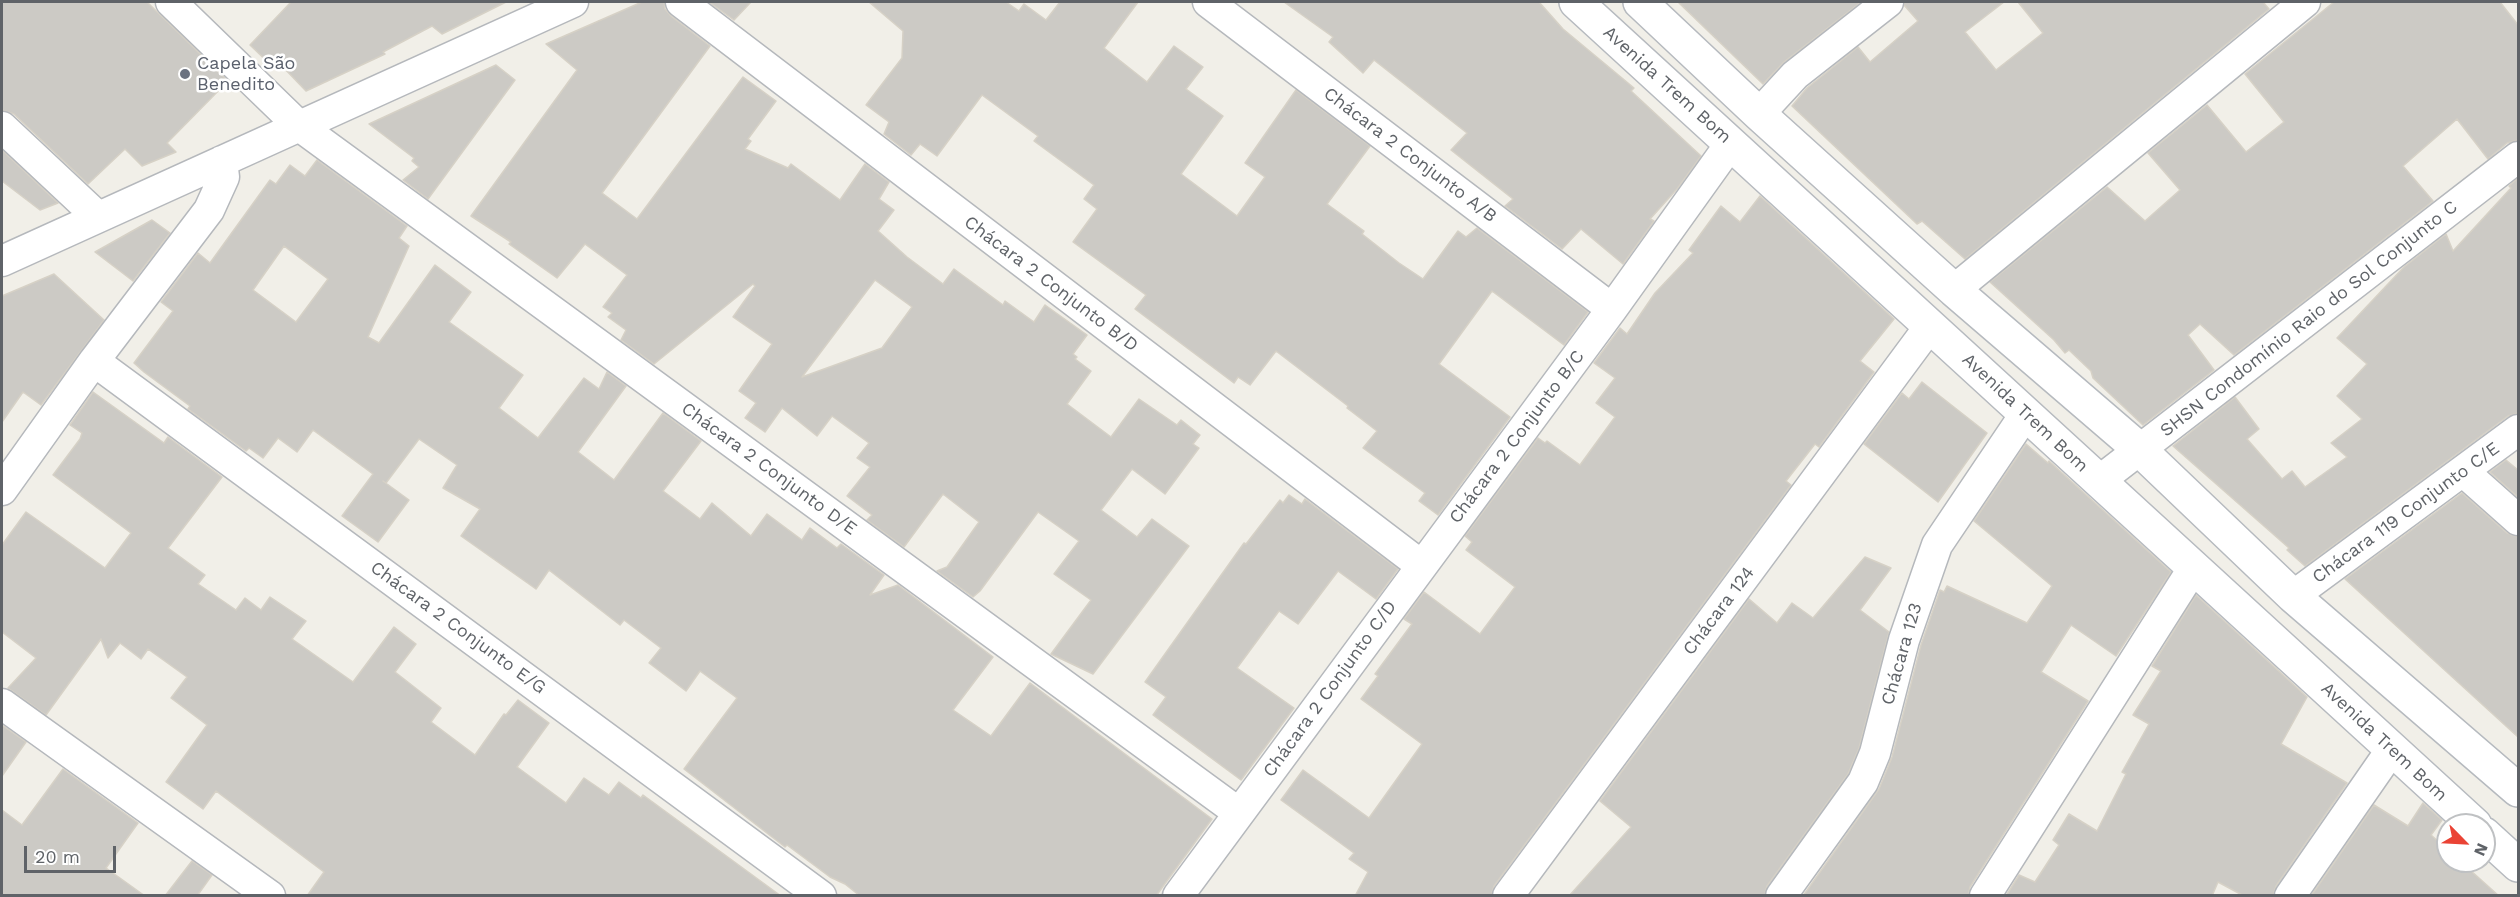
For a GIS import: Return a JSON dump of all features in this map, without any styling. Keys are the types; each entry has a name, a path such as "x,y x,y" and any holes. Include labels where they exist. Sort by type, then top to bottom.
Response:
{"street":[{"name":"Chácara 2 Conjunto D/E","path":"171,2 298,125 1239,813"},
{"path":"2,261 298,125 531,10 573,2"},
{"name":"Chácara 2 Conjunto B/D","path":"681,2 1422,566"},
{"name":"Chácara 2 Conjunto A/B","path":"1208,2 1612,309"},
{"name":"Avenida Trem Bom","path":"1576,2 2462,813"},
{"path":"1640,2 1759,114 1954,290 2139,449 2293,596 2518,790"},
{"path":"1759,114 1795,75 1888,2"},
{"path":"1954,290 2305,2"},
{"path":"2,127 98,217"},
{"name":"Chácara 2 Conjunto B/C","path":"1422,566 1612,309 1731,143"},
{"name":"SHSN Condomínio Raio do Sol Conjunto C","path":"2099,481 2518,157"},
{"path":"2,490 94,361 209,210 224,177 222,161"},
{"name":"Chácara 124","path":"1508,896 1930,326"},
{"name":"Chácara 2 Conjunto E/G","path":"94,361 821,896"},
{"name":"Chácara 123","path":"1781,896 1863,782 1875,753 1904,640 1937,545 2026,413"},
{"name":"Chácara 119 Conjunto C/E","path":"2293,596 2518,430"},
{"path":"2464,472 2518,520"},
{"name":"Chácara 2 Conjunto C/D","path":"1178,896 1422,566"},
{"path":"1985,896 2194,567"},
{"path":"2,704 270,896"},
{"path":"2290,896 2392,749"},
{"path":"2496,845 2518,865"}],"building":[{"path":"2,2 147,2 228,81 167,143 176,152 142,166 125,149 88,184 14,114 2,110"},
{"path":"291,2 506,2 442,34 432,26 383,52 385,54 306,91 281,65 276,70 250,45"},
{"path":"642,2 664,2 665,9 671,16 710,46 602,193 637,219 743,77 776,101 748,139 751,141 745,149 788,168 791,164 840,200 865,164 889,182 879,199 894,210 878,231 907,257 943,284 954,269 1003,305 1005,301 1034,322 1045,305 1087,335 1073,354 1077,357 1075,359 1091,371 1067,404 1111,437 1139,399 1177,425 1181,420 1200,435 1193,444 1199,448 1165,494 1132,469 1101,510 1137,537 1152,519 1189,546 1093,674 1051,654 1091,600 1054,574 1079,541 1038,512 980,591 973,597 937,571 947,567 979,522 943,494 904,547 867,520 872,515 847,496 870,467 857,458 869,443 832,416 817,436 782,408 765,432 745,418 756,403 739,391 772,344 733,317 755,286 753,284 654,364 621,340 626,330 608,317 612,313 603,307 627,275 585,244 557,278 509,244 511,242 471,216 577,70 546,44","holes":["875,280 912,307 882,348 802,377"]},
{"path":"709,2 751,2 734,20"},
{"path":"869,2 1006,2 1019,11 1024,4 1046,20 1060,2 1138,2 1104,48 1147,82 1174,46 1203,67 1186,89 1223,116 1181,174 1237,216 1265,177 1245,163 1296,90 1370,146 1327,204 1364,231 1362,234 1399,263 1423,279 1458,231 1466,237 1477,228 1588,312 1564,345 1492,291 1439,364 1510,417 1438,515 1419,501 1425,493 1363,448 1377,431 1276,351 1250,385 1238,377 1234,383 1135,309 1146,295 1073,242 1097,209 1084,199 1094,185 1034,141 1038,136 982,95 937,156 920,144 911,155 884,134 889,122 866,105 902,58 903,31"},
{"path":"1284,2 1539,2 1563,29 1634,88 1631,91 1701,156 1677,189 1650,219 1654,221 1623,264 1581,229 1562,249 1505,206 1513,199 1451,150 1467,133 1374,60 1363,73 1329,42 1333,37"},
{"path":"1678,2 1861,2 1784,62 1763,84"},
{"path":"1905,2 2004,2 1965,32 1996,70 2043,33 2018,2 2263,2 2269,9 1965,259 1922,221 1917,224 1792,106 1807,88 1858,47 1870,62 1918,21 1904,5"},
{"path":"2334,2 2500,2 2518,25 2518,140 2507,143 2488,159 2457,119 2403,166 2433,201 2234,355 2200,324 2188,335 2214,370 2143,425 2093,378 2091,371 2069,350 2065,353 2054,340 1990,282 2107,187 2145,221 2180,190 2148,153 2207,105 2246,152 2284,122 2245,74"},
{"path":"496,65 515,80 428,199 403,180 419,167 412,161 414,158 369,124"},
{"path":"2,150 58,203 40,210 2,181"},
{"path":"317,160 407,226 399,238 409,246 368,337 379,343 435,265 471,292 449,322 523,375 499,408 538,438 584,378 599,389 607,372 626,386 578,452 614,480 663,413 701,441 663,491 700,519 712,503 751,536 767,514 802,540 810,528 837,548 841,544 884,575 870,595 898,585 993,657 953,710 991,736 1030,683 1212,819 1156,896 860,896 787,845 785,847 684,769 737,698 700,671 686,691 649,663 661,648 624,620 620,625 549,570 536,589 461,536 480,509 443,488 457,465 419,439 386,483 383,481 409,500 378,542 342,516 373,474 313,430 297,452 278,438 263,458 249,448 246,451 188,409 190,406 144,372 134,363 173,311 161,302 198,253 210,263 270,180 276,184 290,165 305,176","holes":["284,246 328,279 296,322 253,290"]},
{"path":"2518,178 2518,413 2508,416 2305,566 2287,550 2289,548 2173,446 2235,397 2259,429 2247,439 2282,479 2292,471 2305,487 2347,457 2331,443 2362,419 2337,396 2367,364 2337,338 2404,267 2446,234 2453,251"},
{"path":"1760,196 1894,319 1860,361 1874,372 1819,447 1815,444 1786,481 1791,485 1494,886 1491,896 1355,896 1368,872 1349,859 1354,853 1281,800 1303,770 1369,818 1422,744 1361,699 1378,676 1375,674 1412,624 1404,619 1424,592 1480,634 1515,587 1466,550 1472,542 1465,536 1538,438 1545,443 1547,441 1580,465 1615,417 1596,403 1615,378 1594,363 1620,328 1627,334 1655,293 1693,253 1689,250 1721,206 1740,222"},
{"path":"152,220 170,233 133,281 95,252"},
{"path":"54,274 104,320 41,405 23,392 2,422 2,296"},
{"path":"1922,382 1987,433 1938,502 1864,444 1902,393 1909,399"},
{"path":"93,392 164,443 168,437 222,477 168,548 205,575 198,584 236,610 245,598 261,610 270,597 306,621 292,639 353,682 394,627 416,644 395,672 441,708 431,722 475,755 504,714 506,715 518,700 549,723 517,767 566,803 584,778 609,795 619,782 641,798 643,795 781,896 307,896 324,872 216,791 203,809 166,782 207,725 171,698 187,677 148,649 141,659 120,643 108,658 101,639 46,715 8,688 36,658 2,632 2,545 26,512 105,568 131,533 53,475 80,439 82,433 70,425"},
{"path":"2026,444 2048,463 2049,461 2171,572 2116,656 2071,625 2041,672 2088,701 1970,887 1968,896 1803,896 1879,789 1892,757 1921,645 1940,590 1944,592 1947,586 2027,623 2052,586 1974,521"},
{"path":"2506,460 2518,470 2518,497 2490,472"},
{"path":"2462,493 2507,533 2518,537 2518,737 2345,579"},
{"path":"1289,495 1302,504 1305,499 1398,569 1376,599 1338,571 1298,624 1279,611 1237,668 1294,708 1241,780 1153,715 1166,697 1145,682 1244,543 1246,544 1280,500 1283,503"},
{"path":"1865,557 1891,568 1860,610 1889,632 1859,748 1848,774 1767,886 1764,896 1569,896 1631,827 1600,801 1749,599 1777,623 1792,603 1813,618"},
{"path":"2196,595 2307,697 2281,744 2347,783 2276,886 2273,896 2244,896 2218,882 2212,896 2006,896 2019,875 2035,882 2059,845 2053,840 2069,814 2097,831 2126,774 2122,772 2149,724 2133,715 2161,671 2152,666"},
{"path":"2,725 26,742 2,776"},
{"path":"63,769 138,823 106,868 145,896 2,896 2,810 22,825"},
{"path":"2423,803 2436,815 2436,828 2431,835 2436,839 2436,873 2473,873 2499,896 2311,896 2374,805 2408,826"},
{"path":"192,861 212,875 197,896 165,896"}],"place":[{"name":"Capela São Benedito","path":"185,74"}]}
